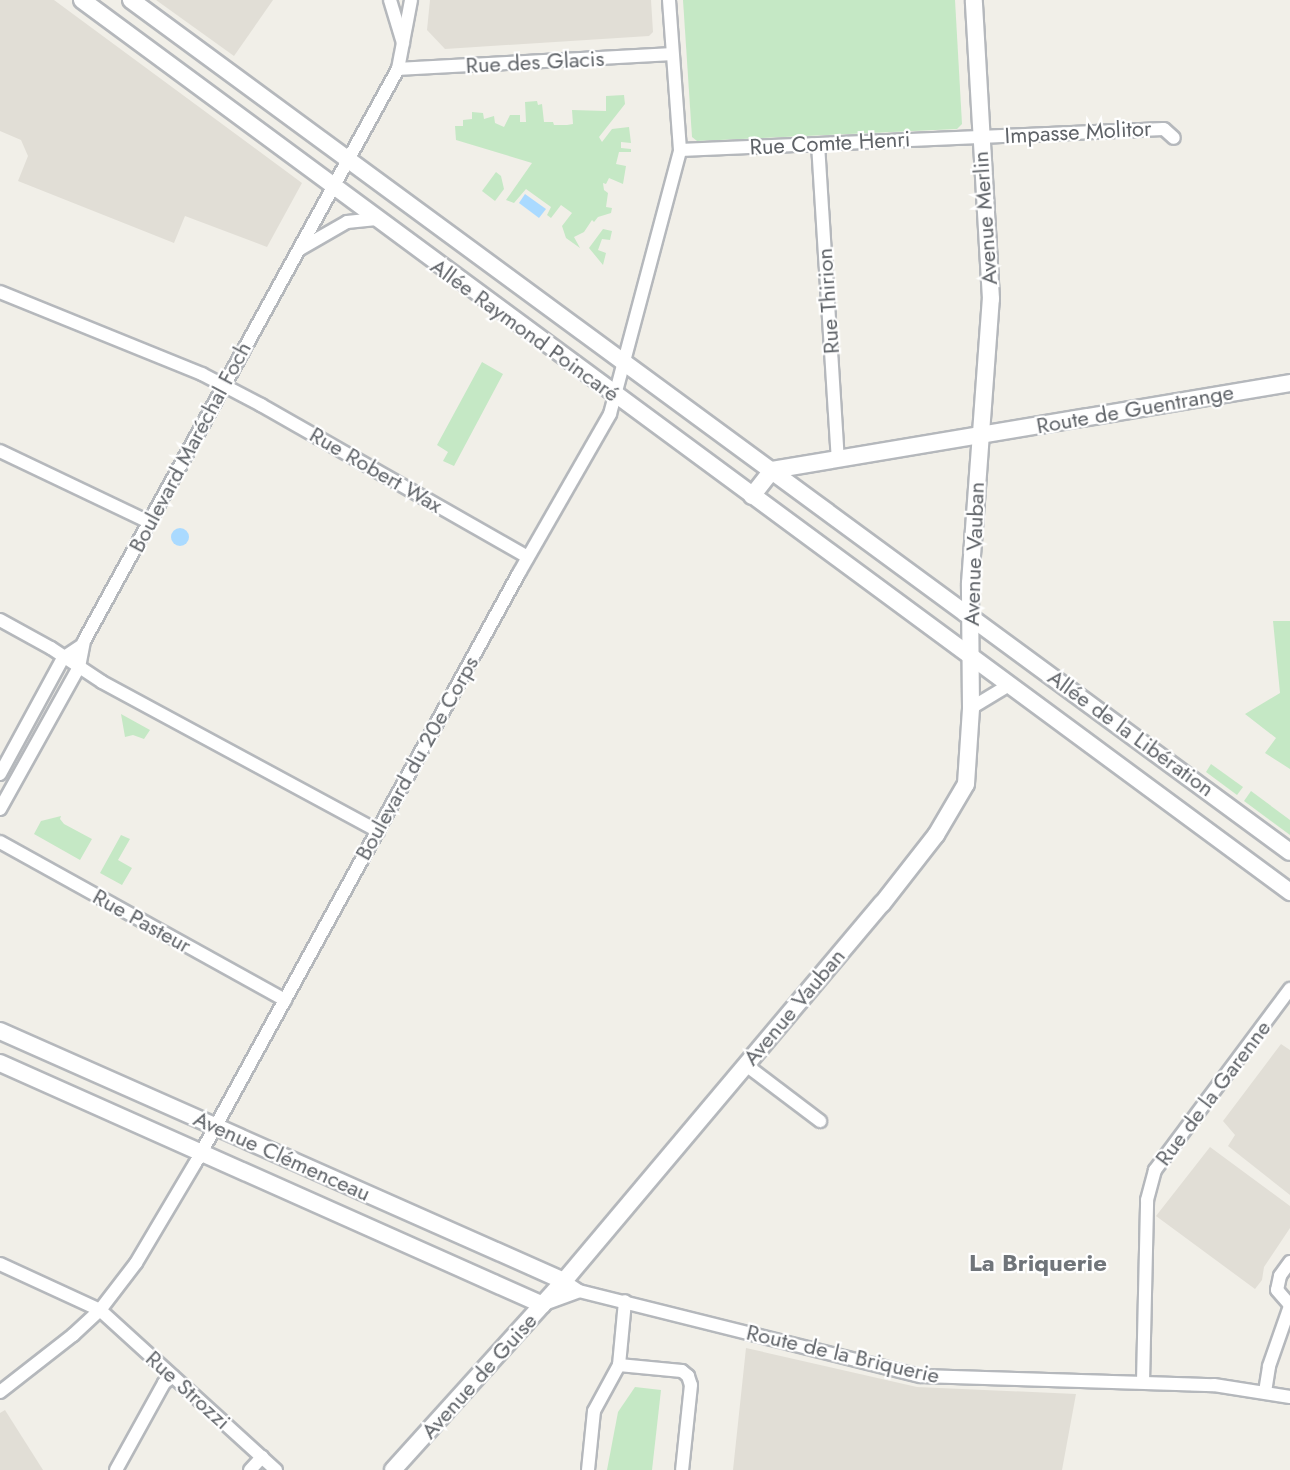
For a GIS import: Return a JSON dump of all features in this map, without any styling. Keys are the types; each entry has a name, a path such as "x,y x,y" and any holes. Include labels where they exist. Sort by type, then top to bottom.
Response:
{"street":[{"name":"Allée Raymond Poincaré","path":"82,0 374,219 971,657"},
{"name":"Allée Raymond Poincaré","path":"131,0 970,616"},
{"path":"390,0 405,46"},
{"name":"Boulevard Maréchal Foch","path":"0,809 79,667 82,645 222,385 398,69 405,46 411,0"},
{"name":"Boulevard du 20e Corps","path":"0,1392 73,1335 100,1310 136,1263 216,1127 528,557 610,414 626,362 680,150 669,0"},
{"name":"Avenue Merlin","path":"974,0 991,299 980,435"},
{"name":"Rue des Glacis","path":"398,69 672,54"},
{"name":"Impasse Molitor","path":"980,137 1164,129 1174,138"},
{"name":"Rue Comte Henri","path":"680,150 980,137"},
{"name":"Rue Thirion","path":"818,144 838,459"},
{"path":"299,249 346,222 374,219"},
{"name":"Rue Robert Wax","path":"0,292 151,352 222,385 528,557"},
{"name":"Route de Guentrange","path":"772,470 1290,383"},
{"name":"Avenue Vauban","path":"564,1281 882,904 936,835 966,784 971,708 970,616 980,435"},
{"path":"0,451 149,522"},
{"path":"752,496 772,470"},
{"name":"Allée de la Libération","path":"970,616 1290,852"},
{"path":"0,620 79,667 378,831"},
{"name":"Boulevard Maréchal Foch","path":"0,774 63,658 82,645"},
{"name":"Allée de la Libération","path":"971,657 1290,892"},
{"path":"971,708 1009,685"},
{"name":"Rue Pasteur","path":"0,842 285,1000"},
{"name":"Rue de la Garenne","path":"1143,1382 1147,1200 1155,1170 1290,989"},
{"name":"Avenue Clémenceau","path":"0,1031 564,1281"},
{"name":"Avenue Clémenceau","path":"0,1063 543,1305"},
{"path":"746,1065 820,1121"},
{"path":"1265,1392 1269,1366 1290,1306 1277,1290 1280,1276 1290,1262"},
{"name":"Rue Strozzi","path":"0,1264 100,1310 276,1470"},
{"name":"Route de la Briquerie","path":"564,1281 579,1291 921,1376 1214,1385 1290,1397"},
{"name":"Avenue de Guise","path":"393,1470 564,1281"},
{"path":"543,1305 579,1291"},
{"path":"588,1470 594,1411 620,1365 625,1301"},
{"path":"620,1365 682,1371 688,1376 691,1385 682,1470"},
{"path":"116,1470 164,1383 173,1376"},
{"path":"250,1470 262,1457"}],"shaded area":[{"path":"0,0 54,0 302,183 267,247 185,216 174,243 18,181 28,156 21,140 0,131"},
{"path":"156,0 273,0 234,56"},
{"path":"430,0 651,0 653,32 649,36 445,49 427,30"},
{"path":"1281,1044 1290,1050 1290,1195 1228,1146 1235,1135 1223,1121"},
{"path":"1210,1147 1290,1206 1290,1228 1264,1267 1262,1280 1255,1289 1156,1216"},
{"path":"746,1348 917,1387 1076,1394 1062,1470 733,1470"},
{"path":"5,1410 43,1470 0,1470 0,1413"}],"green space":[{"path":"683,0 955,0 962,124 957,129 697,141 692,137"},
{"path":"624,95 625,104 599,137 602,142 612,129 629,127 631,143 621,142 621,148 631,149 631,152 619,152 616,164 626,166 623,184 609,178 606,184 603,183 604,190 608,193 606,207 612,208 611,213 598,217 594,222 592,220 584,232 574,237 580,248 566,238 562,226 572,213 561,205 551,218 547,215 551,207 526,189 514,203 506,200 532,163 456,140 455,126 463,126 463,120 472,119 472,112 483,113 484,119 494,116 495,123 504,127 510,115 520,115 520,122 526,122 525,102 537,101 538,105 542,104 544,122 567,125 573,124 572,110 606,111 606,96"},
{"path":"496,172 501,176 504,189 495,201 482,191"},
{"path":"603,229 612,231 610,240 602,239 598,250 606,253 603,265 589,248"},
{"path":"482,362 503,374 454,466 443,461 448,452 437,445"},
{"path":"1273,621 1290,621 1290,769 1265,753 1276,738 1245,714 1280,693"},
{"path":"121,714 150,730 144,739 133,735 125,737"},
{"path":"1211,764 1243,787 1237,795 1206,772"},
{"path":"1251,791 1290,820 1290,835 1244,801"},
{"path":"61,816 60,819 64,824 92,839 80,860 34,834 41,821"},
{"path":"121,835 130,839 118,860 132,868 122,885 100,873"},
{"path":"635,1387 661,1390 652,1470 607,1470 618,1412"}],"water":[{"path":"525,194 546,209 539,218 519,203"},
{"path":"180,528 186,531 189,537 186,543 180,546 174,543 171,537 174,531"}],"district":[{"name":"La Briquerie","path":"1038,1263"}]}
